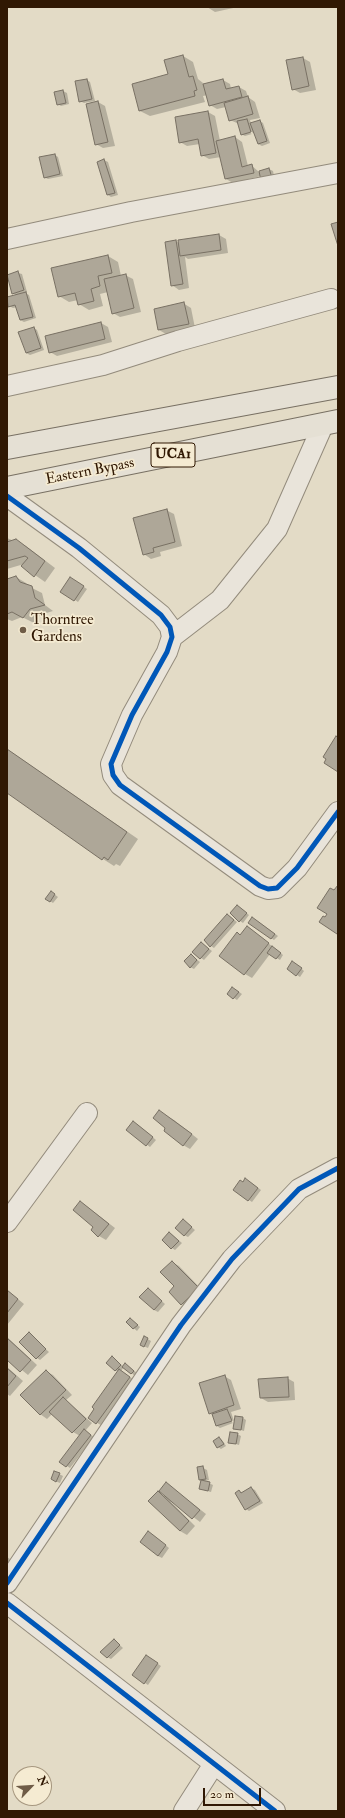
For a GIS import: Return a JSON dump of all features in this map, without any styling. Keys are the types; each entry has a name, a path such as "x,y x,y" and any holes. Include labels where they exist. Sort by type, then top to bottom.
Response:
{"main road":[{"name":"UCA1","path":"7,448 338,387"},
{"name":"Eastern Bypass","path":"7,488 331,423"}],"street":[{"path":"7,239 131,212 338,173"},
{"path":"7,386 103,366 178,341 331,299"},
{"path":"172,637 220,600 277,529 331,423"},
{"path":"7,496 79,548 161,615 170,627 172,637 167,652 132,715 111,764 113,774 120,786 260,886 268,889 277,888 297,868 338,812"},
{"path":"7,1222 87,1113"},
{"path":"7,1583 181,1325 232,1259 299,1189 338,1168"},
{"path":"7,1604 275,1811"},
{"path":"184,1811 214,1764"}],"building":[{"path":"183,55 189,77 193,76 197,90 194,91 195,96 139,111 132,84 168,74 164,60"},
{"path":"303,57 309,86 292,90 286,60"},
{"path":"87,79 92,99 79,102 75,81"},
{"path":"223,79 226,89 239,86 242,97 209,106 203,84"},
{"path":"63,90 66,103 57,105 54,92"},
{"path":"248,96 253,114 229,121 224,103"},
{"path":"98,101 108,142 95,145 86,104"},
{"path":"208,111 216,153 201,156 198,139 179,143 175,117"},
{"path":"247,119 251,132 241,135 237,121"},
{"path":"260,120 267,141 258,144 250,123"},
{"path":"235,136 242,167 252,164 254,173 225,179 216,141"},
{"path":"55,154 60,174 44,178 39,157"},
{"path":"104,159 115,193 107,195 97,162"},
{"path":"269,168 272,178 261,181 259,171"},
{"path":"338,222 338,246 331,224"},
{"path":"219,234 221,250 180,256 178,240"},
{"path":"176,240 183,284 171,286 165,242"},
{"path":"108,255 112,273 98,276 100,286 91,289 94,301 78,305 75,293 58,297 51,268"},
{"path":"18,271 24,290 12,294 7,275"},
{"path":"126,274 134,308 112,314 104,279"},
{"path":"26,292 33,317 20,320 15,305 8,307 7,297"},
{"path":"184,302 189,324 158,330 154,309"},
{"path":"101,322 105,339 49,353 45,336"},
{"path":"34,327 41,348 26,353 18,332"},
{"path":"167,509 175,542 153,548 154,552 143,555 133,518"},
{"path":"16,539 45,561 34,577 21,566 28,558 25,556 7,561 7,542"},
{"path":"16,576 20,582 32,586 35,598 45,605 30,609 23,618 12,612 7,614 7,579"},
{"path":"70,577 84,586 74,601 60,592"},
{"path":"336,736 338,738 338,772 324,763 326,759 323,757"},
{"path":"7,749 127,832 108,860 104,857 102,860 7,793"},
{"path":"338,885 337,934 319,922 323,916 325,917 327,914 317,908 330,888 334,890"},
{"path":"51,891 55,894 50,902 45,899"},
{"path":"237,905 247,913 239,922 230,913"},
{"path":"227,914 234,920 210,947 204,940"},
{"path":"252,917 275,934 271,939 248,923"},
{"path":"247,926 269,943 244,975 219,956 237,932 240,935"},
{"path":"201,942 209,949 200,959 192,952"},
{"path":"272,946 281,953 276,959 267,953"},
{"path":"191,954 197,960 190,968 184,961"},
{"path":"292,961 302,968 296,976 287,969"},
{"path":"232,987 239,992 233,999 227,994"},
{"path":"159,1110 192,1134 183,1146 164,1131 165,1128 153,1118"},
{"path":"133,1121 153,1137 146,1146 126,1130"},
{"path":"245,1178 258,1188 248,1201 233,1190 240,1180 243,1182"},
{"path":"80,1201 109,1224 98,1237 91,1230 93,1227 73,1210"},
{"path":"183,1219 192,1227 184,1236 175,1228"},
{"path":"169,1232 179,1241 171,1249 162,1240"},
{"path":"172,1261 199,1288 181,1305 169,1292 174,1286 160,1272"},
{"path":"148,1288 162,1301 154,1310 139,1297"},
{"path":"7,1290 18,1299 7,1313"},
{"path":"130,1318 138,1325 133,1329 126,1322"},
{"path":"29,1332 46,1349 36,1359 19,1342"},
{"path":"144,1336 148,1338 144,1347 140,1345"},
{"path":"7,1338 31,1360 20,1372 7,1360"},
{"path":"112,1356 121,1365 115,1371 106,1363"},
{"path":"125,1363 134,1371 131,1374 122,1367"},
{"path":"7,1368 16,1376 7,1387"},
{"path":"119,1369 130,1377 96,1424 88,1418 94,1409 92,1407"},
{"path":"46,1370 66,1390 40,1415 20,1395"},
{"path":"225,1375 234,1405 209,1414 199,1383"},
{"path":"288,1377 289,1397 260,1398 258,1379"},
{"path":"63,1397 86,1419 72,1433 49,1412"},
{"path":"227,1409 232,1421 216,1426 212,1414"},
{"path":"235,1416 243,1417 241,1430 233,1429"},
{"path":"84,1429 91,1435 66,1467 59,1462"},
{"path":"230,1432 238,1433 236,1444 228,1443"},
{"path":"219,1437 224,1444 217,1448 213,1441"},
{"path":"203,1466 206,1479 199,1480 197,1467"},
{"path":"54,1471 60,1473 56,1482 51,1479"},
{"path":"201,1480 210,1482 208,1491 199,1489"},
{"path":"166,1482 200,1510 192,1519 159,1491"},
{"path":"251,1487 260,1501 245,1510 235,1493 239,1490 241,1493"},
{"path":"158,1491 189,1521 180,1531 148,1501"},
{"path":"148,1531 166,1545 158,1556 140,1542"},
{"path":"114,1639 120,1645 107,1658 100,1652"},
{"path":"146,1655 158,1663 144,1684 132,1675"}],"cycle path":[{"path":"7,496 79,548 161,615 170,627 172,637 167,652 132,715 111,764 113,775 120,785 260,886 268,889 277,888 297,868 338,812"},
{"path":"7,1583 181,1325 232,1259 299,1189 338,1168"},
{"path":"7,1603 275,1811"}],"place":[{"name":"Thorntree Gardens","path":"23,630"}]}
